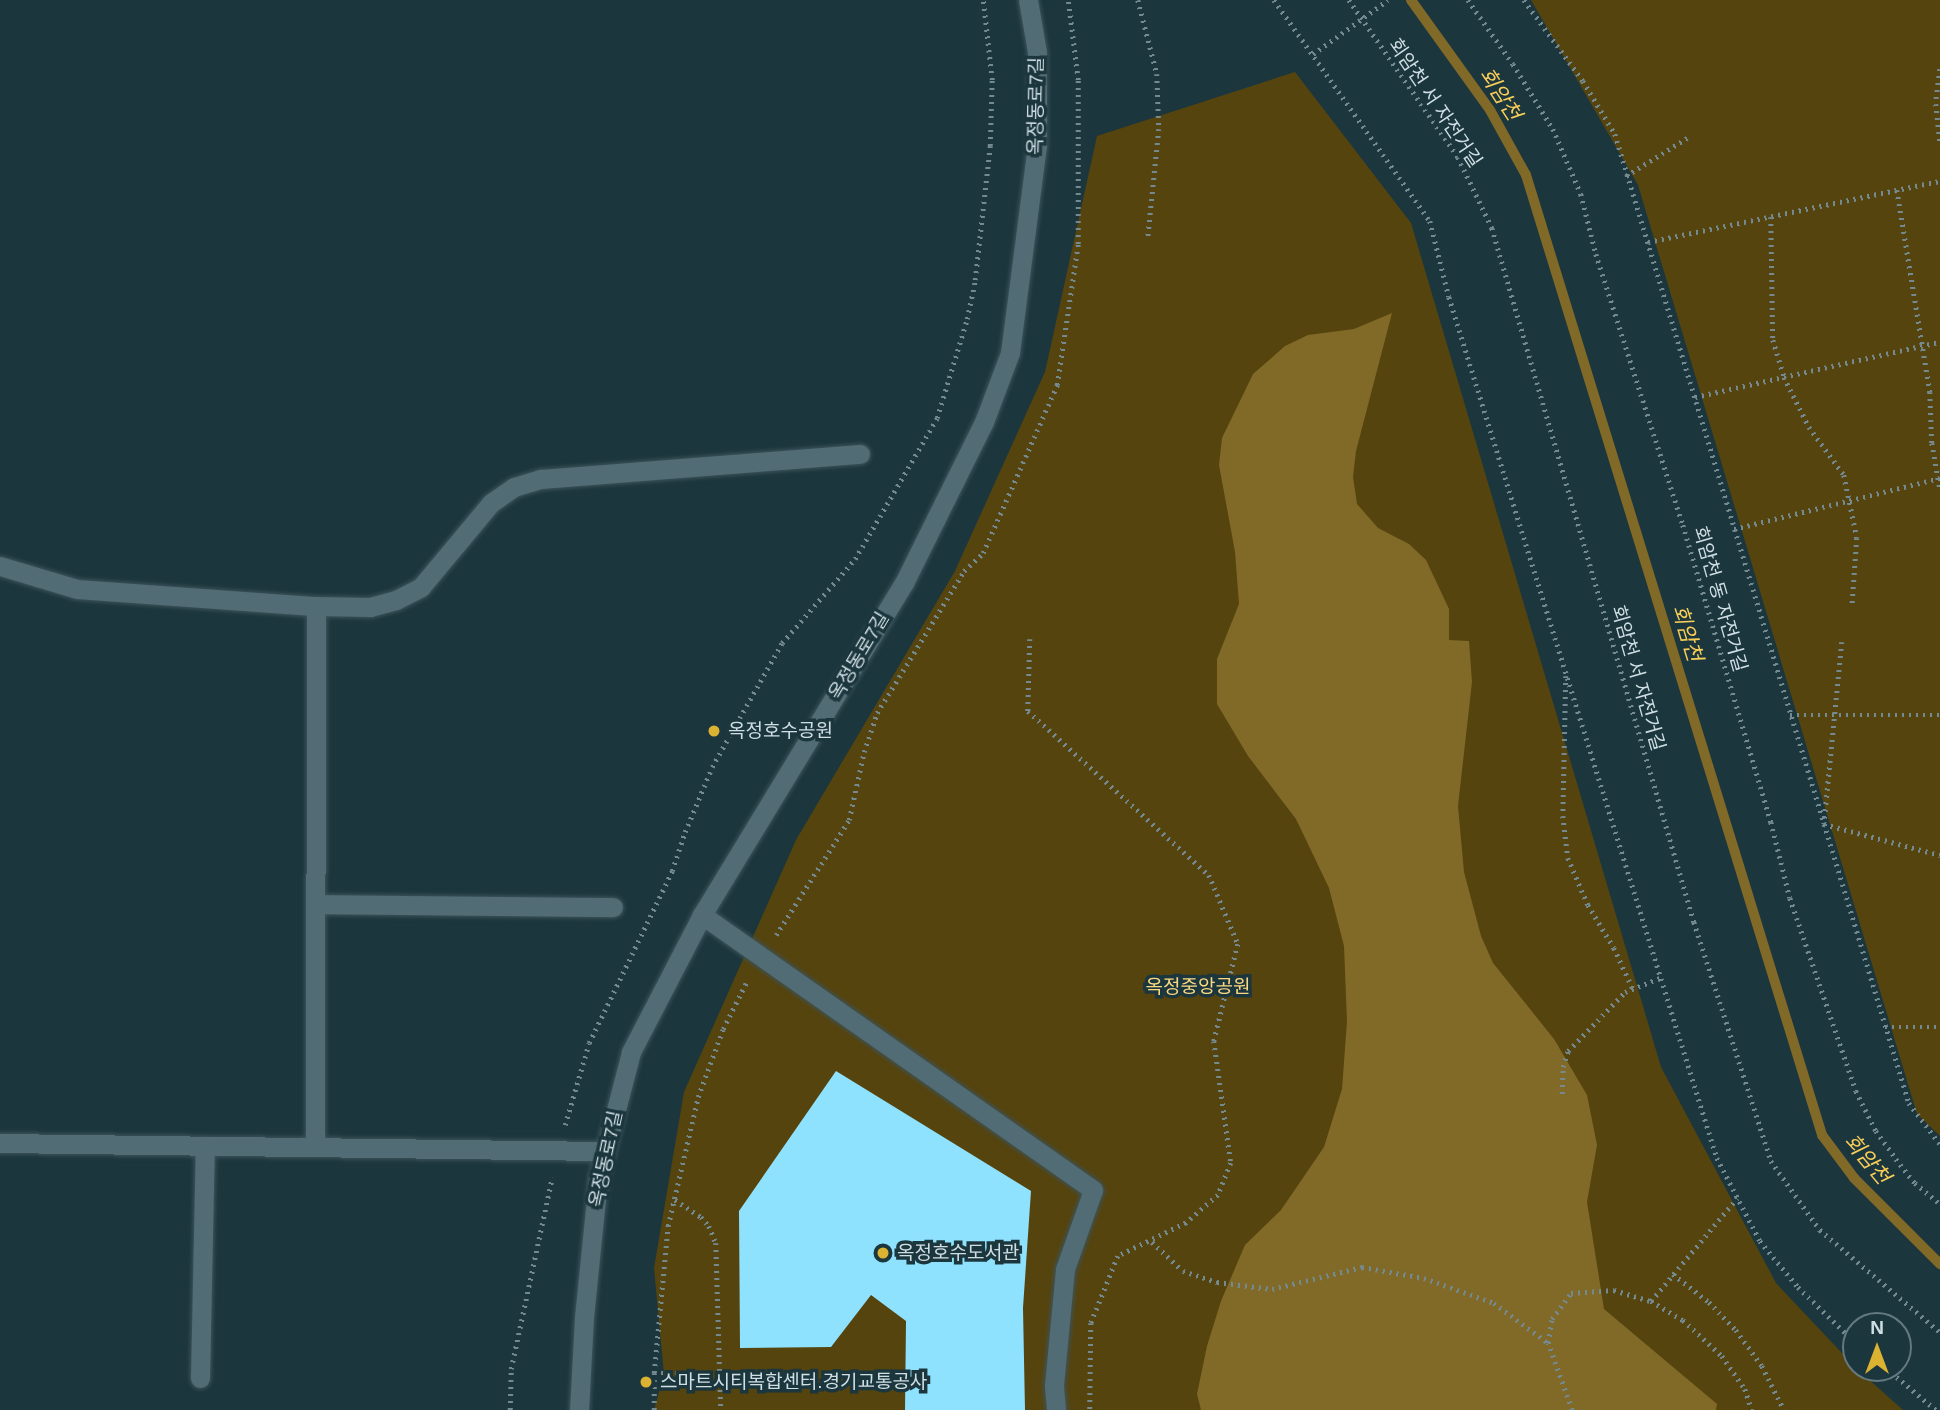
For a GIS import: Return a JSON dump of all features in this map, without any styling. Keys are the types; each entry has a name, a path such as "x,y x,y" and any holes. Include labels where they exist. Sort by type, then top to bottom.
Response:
{"street":[{"name":"옥정동로7길","path":"579,1410 598,1180 631,1052 702,915 904,583 984,422 1010,353 1037,146 1037,52 1028,0"},
{"path":"0,566 77,590 316,606 370,607 396,600 421,587 491,503 514,487 541,479 860,454"},
{"path":"315,1147 316,606"},
{"path":"315,904 613,907"},
{"path":"702,915 1093,1190 1065,1269 1054,1386 1056,1410"},
{"path":"0,1143 606,1152"},
{"path":"200,1378 205,1146"}],"path":[{"path":"510,1410 511,1369 558,1151 589,1043 672,871 684,832 712,767 782,643 855,559 937,418 967,318 975,280 990,146 992,93 983,0"},
{"path":"1138,0 1157,74 1159,116 1148,239"},
{"path":"1274,0 1430,221 1449,297 1717,1158 1760,1241 1798,1287 1842,1329"},
{"name":"회암천 서 자전거길","path":"1349,0 1458,157 1492,228 1694,922 1771,1161 1820,1230 1940,1332"},
{"path":"1313,54 1388,0"},
{"name":"회암천 동 자전거길","path":"1468,0 1513,64 1553,129 1581,194 1596,254 1684,525 1775,834 1794,909 1856,1091 1876,1131 1896,1159 1915,1183 1940,1204"},
{"path":"1524,0 1583,81 1615,134 1909,1103 1940,1144"},
{"path":"1940,69 1940,143"},
{"path":"1626,176 1687,138"},
{"path":"1648,243 1940,181"},
{"path":"1897,190 1930,392 1931,443 1940,489"},
{"path":"1770,217 1770,310 1773,340 1784,377 1809,427 1843,475 1857,538 1852,607"},
{"path":"1695,397 1940,342"},
{"path":"1734,529 1939,478"},
{"path":"1030,639 1028,711 1209,875 1238,944 1214,1041 1231,1163 1218,1195 1186,1223 1152,1242 1118,1256 1091,1324 1090,1410"},
{"path":"1824,824 1842,642"},
{"path":"1566,672 1563,816 1566,849 1579,888 1633,989"},
{"path":"1790,715 1940,715"},
{"path":"1824,824 1940,855"},
{"path":"1562,1094 1563,1067 1568,1051 1625,992 1660,978"},
{"path":"654,1410 654,1373 663,1265 674,1200 698,1097 723,1029 748,980"},
{"path":"1885,1027 1940,1027"},
{"path":"1651,1301 1737,1198"},
{"path":"674,1200 701,1217 709,1226 716,1244 721,1410"},
{"path":"1152,1242 1183,1271 1217,1282 1272,1289 1362,1268 1424,1278 1494,1304 1548,1343"},
{"path":"1673,1274 1709,1302 1736,1330 1762,1366 1784,1410"},
{"path":"1573,1410 1548,1343 1552,1319 1571,1293 1614,1290 1651,1301 1683,1320 1722,1356 1745,1389 1752,1410"},
{"path":"654,1373 720,1373"},
{"path":"1903,1382 1936,1410"}],"green space":[{"path":"1531,0 1940,0 1940,1136 1917,1114 1638,185"},
{"name":"옥정중앙공원","path":"1295,72 1411,223 1661,1067 1776,1283 1842,1353 1842,1382 1872,1382 1903,1410 654,1410 664,1374 654,1268 684,1092 796,840 955,571 1045,372 1097,136"}],"shaded area":[{"path":"1392,313 1356,451 1353,477 1357,504 1378,528 1409,544 1426,560 1449,609 1449,640 1469,641 1472,682 1458,806 1464,872 1481,936 1493,963 1554,1039 1587,1095 1597,1145 1587,1202 1604,1309 1717,1404 1716,1410 1201,1410 1197,1394 1207,1346 1221,1301 1245,1245 1281,1210 1324,1147 1342,1089 1347,1021 1344,946 1329,888 1296,819 1248,756 1217,704 1217,659 1239,604 1235,552 1219,465 1222,438 1253,374 1285,346 1308,335 1354,329"}],"building":[{"name":"옥정호수도서관","path":"836,1071 1031,1191 1023,1308 1025,1410 905,1410 906,1321 871,1295 831,1347 740,1348 739,1211"}],"waterway":[{"name":"회암천","path":"1411,0 1490,110 1526,175 1822,1135 1854,1178 1940,1264"}],"place":[{"name":"옥정호수공원","path":"714,731"},
{"name":"옥정호수도서관","path":"883,1253"},
{"name":"스마트시티복합센터.경기교통공사","path":"646,1382"}]}
